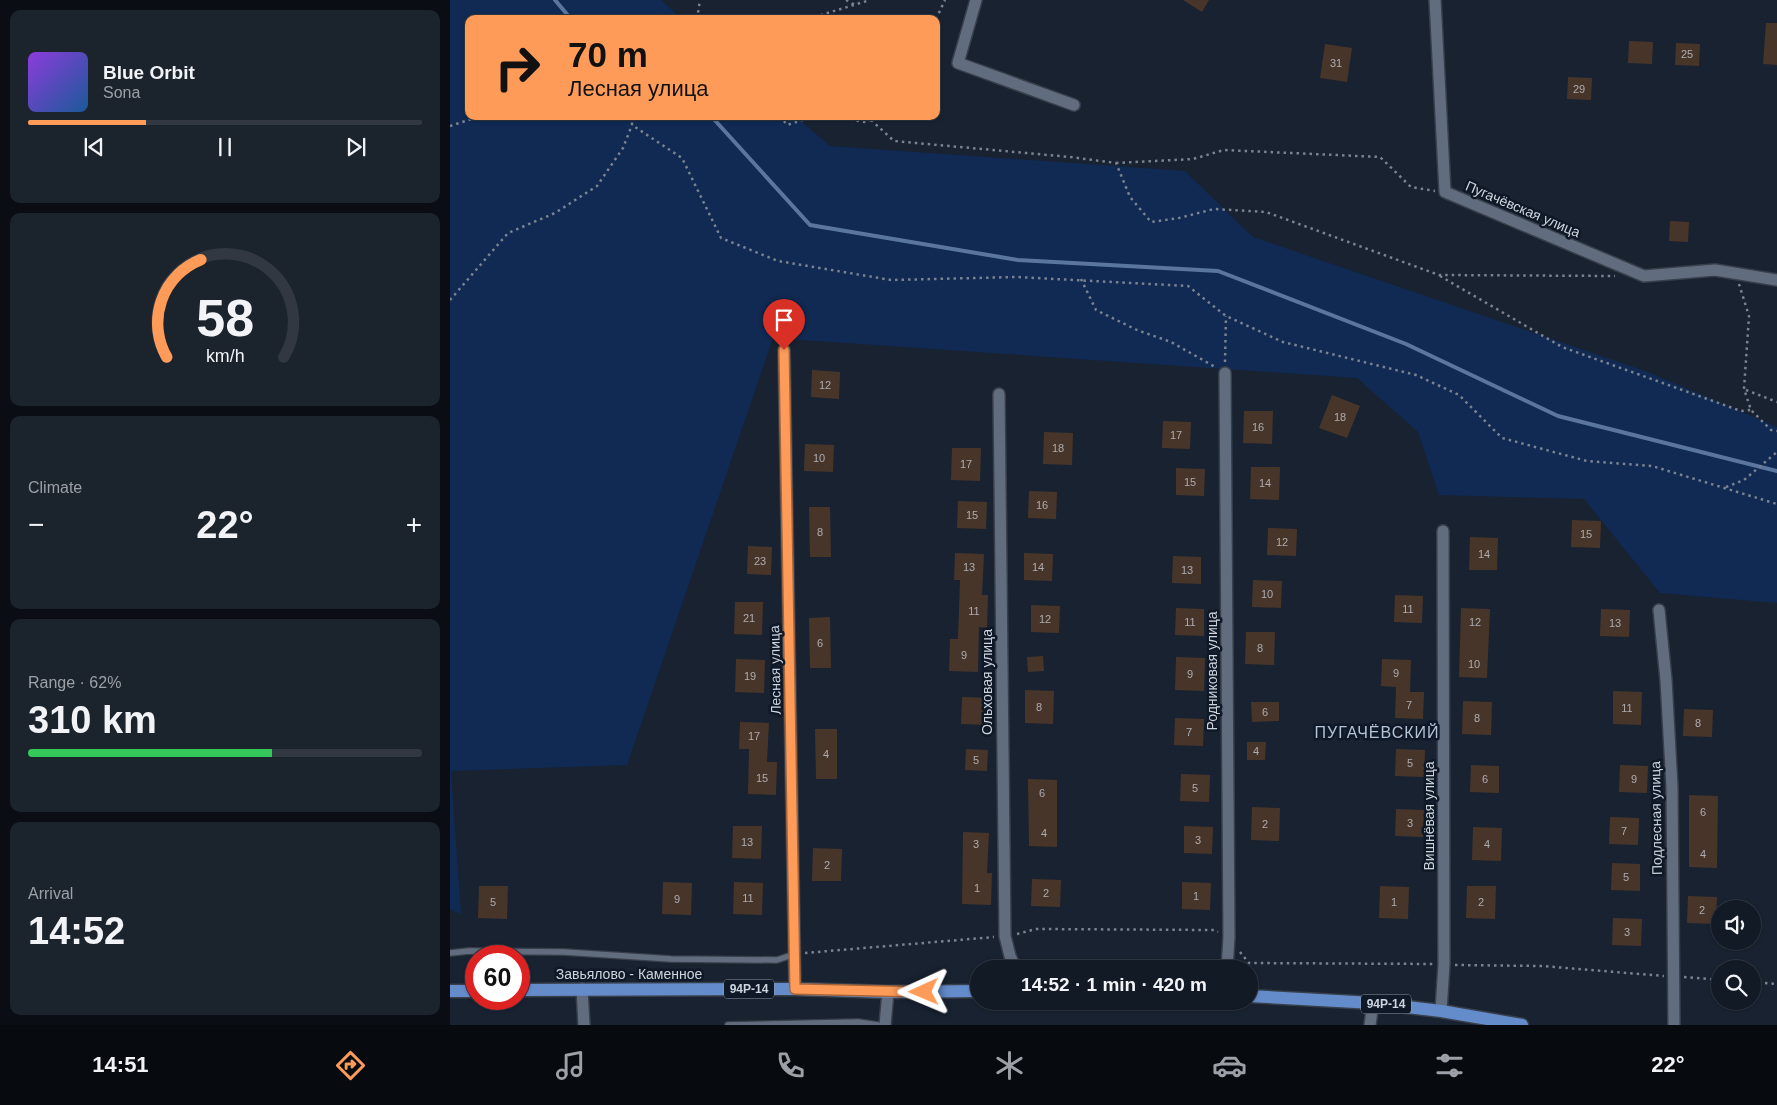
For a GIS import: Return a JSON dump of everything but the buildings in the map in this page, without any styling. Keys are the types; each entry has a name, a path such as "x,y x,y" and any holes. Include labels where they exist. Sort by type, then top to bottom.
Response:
{"main road":[{"name":"Завьялово - Каменное","path":"530,990 795,989 888,992 970,991"},
{"path":"450,991 465,990"},
{"name":"94Р-14","path":"1258,997 1373,1003 1441,1011 1522,1025"}],"street":[{"path":"976,0 958,63 1074,104"},
{"name":"Пугачёвская улица","path":"1435,0 1444,192 1644,276 1715,270 1777,280"},
{"name":"Лесная улица","path":"784,350 795,989"},
{"name":"Родниковая улица","path":"1225,373 1229,937 1228,960"},
{"name":"Ольховая улица","path":"999,394 1005,936 1012,960"},
{"name":"Вишнёвая улица","path":"1441,1011 1444,964 1443,531"},
{"name":"Подлесная улица","path":"1659,610 1666,680 1672,787 1672,976 1674,1025"},
{"path":"582,989 583,1024"},
{"path":"885,1025 888,992"},
{"path":"1368,1024 1373,1003"}],"lane":[{"path":"450,953 469,951 564,952 671,959 767,960 777,960 795,954"},
{"path":"728,1025 858,1022 878,1025"}],"path":[{"path":"698,15 700,0"},
{"path":"846,0 855,5"},
{"path":"821,15 870,0"},
{"path":"938,15 945,0"},
{"path":"450,126 469,120"},
{"path":"450,300 508,233 555,213 597,186 623,148 632,125 632,120"},
{"path":"784,120 787,124 801,120"},
{"path":"853,120 864,122 871,120 894,141 1116,163 1193,159 1224,150 1380,157 1411,187 1444,192"},
{"path":"632,125 682,158 721,238 778,261 891,280 987,276 1080,279 1188,286 1226,316 1283,342 1416,375 1459,395 1502,438 1586,461 1652,466 1777,504"},
{"path":"1116,163 1130,197 1152,222 1179,218 1214,209 1266,212 1439,275 1562,347 1741,411 1751,410"},
{"path":"1735,273 1749,316 1744,389 1751,410 1771,430 1777,431"},
{"path":"1439,275 1618,276"},
{"path":"1080,279 1096,310 1138,330 1171,342 1225,373 1226,316"},
{"path":"1744,389 1777,402"},
{"path":"1726,487 1744,480 1777,452"},
{"path":"795,954 1005,936 1036,930 1214,930 1229,937 1249,963 1542,966 1711,979"},
{"path":"1761,983 1777,984"}],"shaded area":[{"path":"450,0 661,0 678,15 465,15 465,120 800,120 830,146 1185,171 1253,237 1648,372 1777,427 1777,603 1660,593 1584,499 1439,495 1418,432 1357,378 773,338 627,765 451,771 461,914 450,909"}],"waterway":[{"path":"555,0 568,15"},
{"path":"715,120 810,225 1018,260 1218,271 1406,344 1558,416 1777,471"}],"district":[{"name":"ПУГАЧЁВСКИЙ","path":"1377,732"}],"route":[{"path":"784,350 795,989 924,992"}]}
